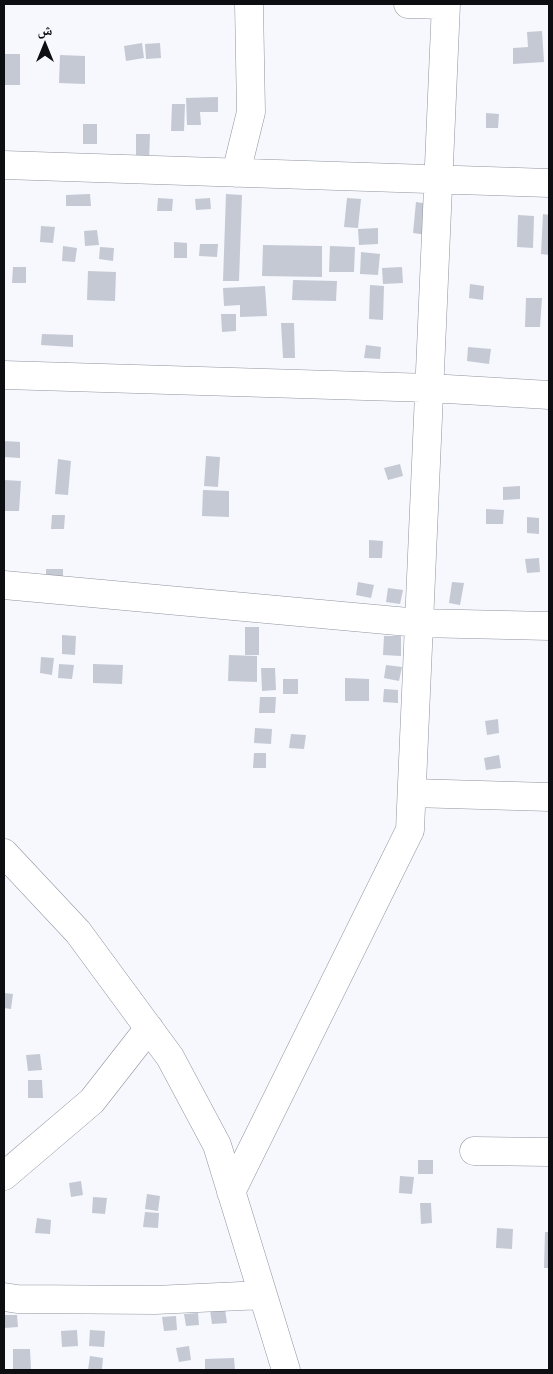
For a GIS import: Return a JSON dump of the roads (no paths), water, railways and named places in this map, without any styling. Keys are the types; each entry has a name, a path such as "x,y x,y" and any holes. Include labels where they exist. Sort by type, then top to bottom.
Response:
{"street":[{"path":"236,173 251,112 249,4"},
{"path":"231,1192 410,830 440,180 446,4 408,4"},
{"path":"4,165 549,184"},
{"path":"4,375 430,388 549,396"},
{"path":"4,585 419,623 549,626"},
{"path":"412,793 549,797"},
{"path":"4,854 78,932 170,1058 217,1145 286,1370"},
{"path":"4,1176 92,1101 149,1028"},
{"path":"474,1151 549,1152"},
{"path":"4,1297 17,1299 155,1300 263,1295"}]}
